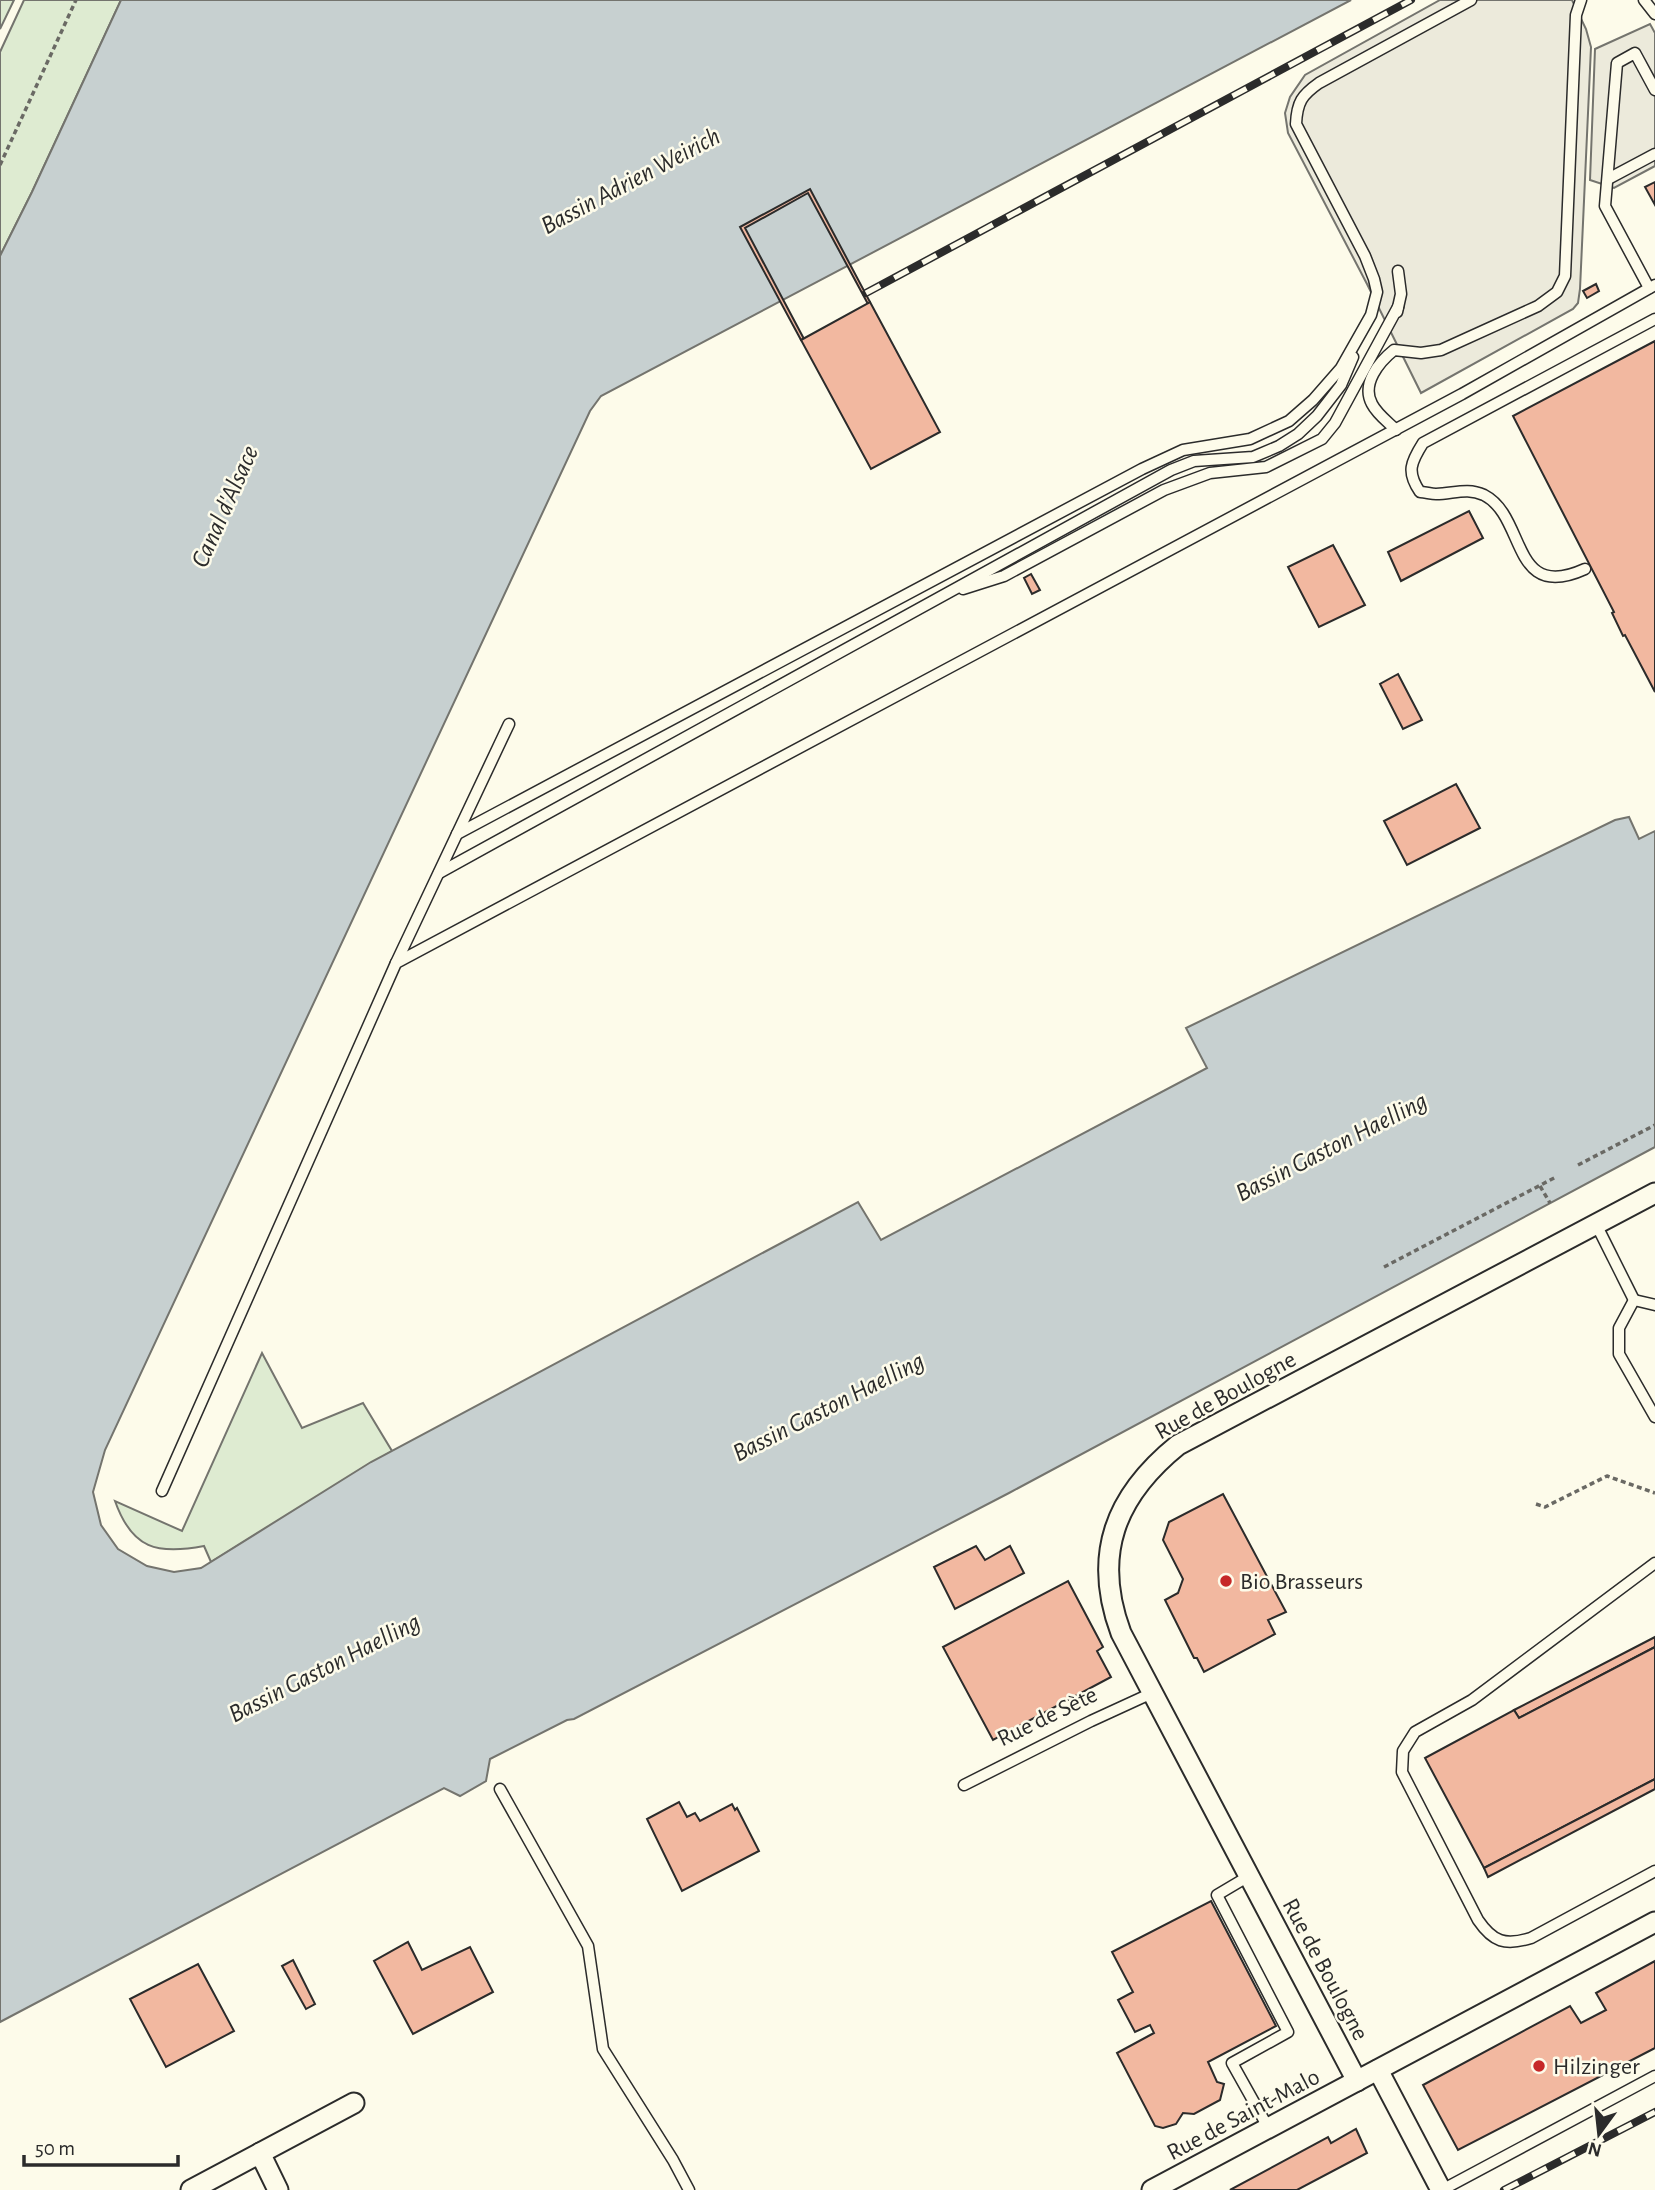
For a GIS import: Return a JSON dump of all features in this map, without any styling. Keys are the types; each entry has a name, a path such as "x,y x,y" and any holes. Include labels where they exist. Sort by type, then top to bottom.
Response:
{"street":[{"name":"Rue de Boulogne","path":"1655,1193 1178,1445 1140,1480 1119,1516 1109,1555 1111,1603 1121,1633 1357,2081 1655,1922"},
{"name":"Rue de Boulogne","path":"1378,2070 1442,2190"},
{"name":"Rue de Saint-Malo","path":"1152,2190 1357,2081"},
{"path":"191,2190 354,2103"},
{"path":"260,2153 278,2190"}],"lane":[{"path":"439,873 1171,470 1194,461 1253,457 1298,434 1317,416 1341,384 1371,315 1377,292 1365,256 1296,124 1296,109 1304,93 1319,83 1471,0"},
{"path":"1382,359 1394,350 1421,353 1441,350 1538,306 1557,292 1565,276 1576,15 1581,0"},
{"path":"1644,0 1655,14"},
{"path":"396,963 1396,429 1652,287 1605,206 1617,64 1635,54 1655,90"},
{"path":"1608,179 1655,154"},
{"path":"1396,429 1372,406 1369,396 1372,375 1382,359 1398,307 1401,294 1398,271"},
{"path":"942,596 1004,576 1164,490 1210,473 1266,467 1322,439 1335,423 1398,307"},
{"path":"457,834 1142,470 1183,450 1250,439 1289,421 1313,400 1341,368 1371,315"},
{"path":"1585,569 1572,575 1553,578 1536,572 1501,512 1486,496 1472,491 1435,494 1420,492 1412,480 1412,461 1423,443 1655,319"},
{"path":"162,1491 396,963 509,724"},
{"path":"1596,1224 1634,1300"},
{"path":"1634,1300 1655,1305"},
{"path":"1634,1300 1619,1328 1619,1354 1655,1416"},
{"path":"1655,1563 1472,1700 1415,1732 1403,1751 1402,1772 1478,1920 1488,1934 1500,1941 1516,1943 1531,1938 1655,1871"},
{"name":"Rue de Sète","path":"964,1785 1152,1693"},
{"path":"500,1789 588,1946 603,2049 689,2190"},
{"path":"1249,1876 1217,1895 1288,2032 1232,2063 1269,2129"},
{"path":"1442,2190 1655,2076"}],"path":[{"path":"0,165 76,0"},
{"path":"1578,1165 1655,1125"},
{"path":"1384,1267 1556,1177"},
{"path":"1540,1186 1550,1203"},
{"path":"1536,1504 1545,1507 1606,1476 1655,1493"}],"green space":[{"path":"0,0 14,0 0,29"},
{"path":"24,0 121,0 0,256 0,52"},
{"path":"262,1353 302,1428 363,1403 392,1451 211,1562 204,1546 173,1550 148,1545 138,1539 129,1530 115,1501 182,1531"}],"shaded area":[{"path":"1440,0 1572,0 1586,29 1591,47 1580,289 1578,303 1573,309 1421,393 1288,133 1285,113 1290,97 1305,75"},
{"path":"1650,24 1655,33 1655,166 1614,188 1590,180 1595,49"}],"water":[{"path":"121,0 1351,0 601,396 590,411 105,1450 93,1492 101,1525 118,1549 147,1566 174,1572 201,1568 371,1462 858,1202 881,1240 1207,1068 1186,1028 1615,820 1629,817 1639,839 1655,831 1655,1147 1009,1493 574,1719 567,1720 490,1759 486,1781 460,1796 444,1788 0,2022 0,256"}],"building":[{"path":"1655,182 1655,205 1645,187"},
{"path":"810,189 870,302 868,304 808,193 745,228 804,339 801,340 740,227"},
{"path":"1596,284 1599,291 1587,298 1583,291"},
{"path":"870,302 940,432 871,469 801,340"},
{"path":"1655,341 1655,692 1625,635 1623,636 1612,613 1614,612 1513,416"},
{"path":"1469,511 1483,538 1401,581 1388,552"},
{"path":"1333,545 1365,605 1319,627 1288,567"},
{"path":"1031,574 1040,590 1032,594 1024,578"},
{"path":"1398,674 1422,720 1403,729 1380,684"},
{"path":"1456,784 1480,828 1407,865 1384,821"},
{"name":"Bio Brasseurs","path":"1223,1494 1286,1612 1268,1620 1275,1634 1204,1672 1197,1658 1194,1658 1165,1600 1178,1593 1183,1579 1163,1540 1169,1522"},
{"path":"976,1546 985,1560 1010,1546 1024,1573 955,1609 934,1567"},
{"path":"1068,1581 1103,1647 1097,1651 1111,1677 993,1740 943,1647"},
{"path":"1655,1637 1655,1647 1519,1718 1514,1710"},
{"path":"1655,1647 1655,1779 1484,1868 1425,1758 1514,1710 1519,1718"},
{"path":"1655,1779 1655,1789 1488,1877 1484,1868"},
{"path":"679,1802 687,1817 695,1813 700,1821 732,1804 735,1810 737,1808 759,1851 682,1891 647,1819"},
{"path":"1211,1901 1276,2026 1208,2062 1217,2082 1224,2084 1220,2100 1194,2114 1183,2113 1176,2124 1163,2128 1155,2126 1117,2053 1154,2033 1150,2025 1135,2032 1118,2000 1133,1992 1112,1952"},
{"path":"408,1942 422,1970 470,1947 493,1992 413,2034 374,1961"},
{"path":"293,1960 315,2004 306,2009 282,1966"},
{"name":"Hilzinger","path":"1655,1961 1655,2048 1458,2150 1423,2085 1570,2006 1581,2023 1606,2010 1596,1993"},
{"path":"198,1964 234,2031 166,2067 130,1999"},
{"path":"1356,2129 1367,2153 1297,2190 1230,2190 1328,2137 1331,2143"}],"railway":[{"path":"866,293 1411,0"},
{"path":"1504,2190 1655,2112"}],"place":[{"name":"Bio Brasseurs","path":"1226,1581"},
{"name":"Hilzinger","path":"1539,2066"}],"water label":[{"name":"Bassin Adrien Weirich","path":"630,180"},
{"name":"Canal d'Alsace","path":"224,506"},
{"name":"Bassin Gaston Haelling","path":"1331,1146"},
{"name":"Bassin Gaston Haelling","path":"828,1406"},
{"name":"Bassin Gaston Haelling","path":"324,1667"}]}
